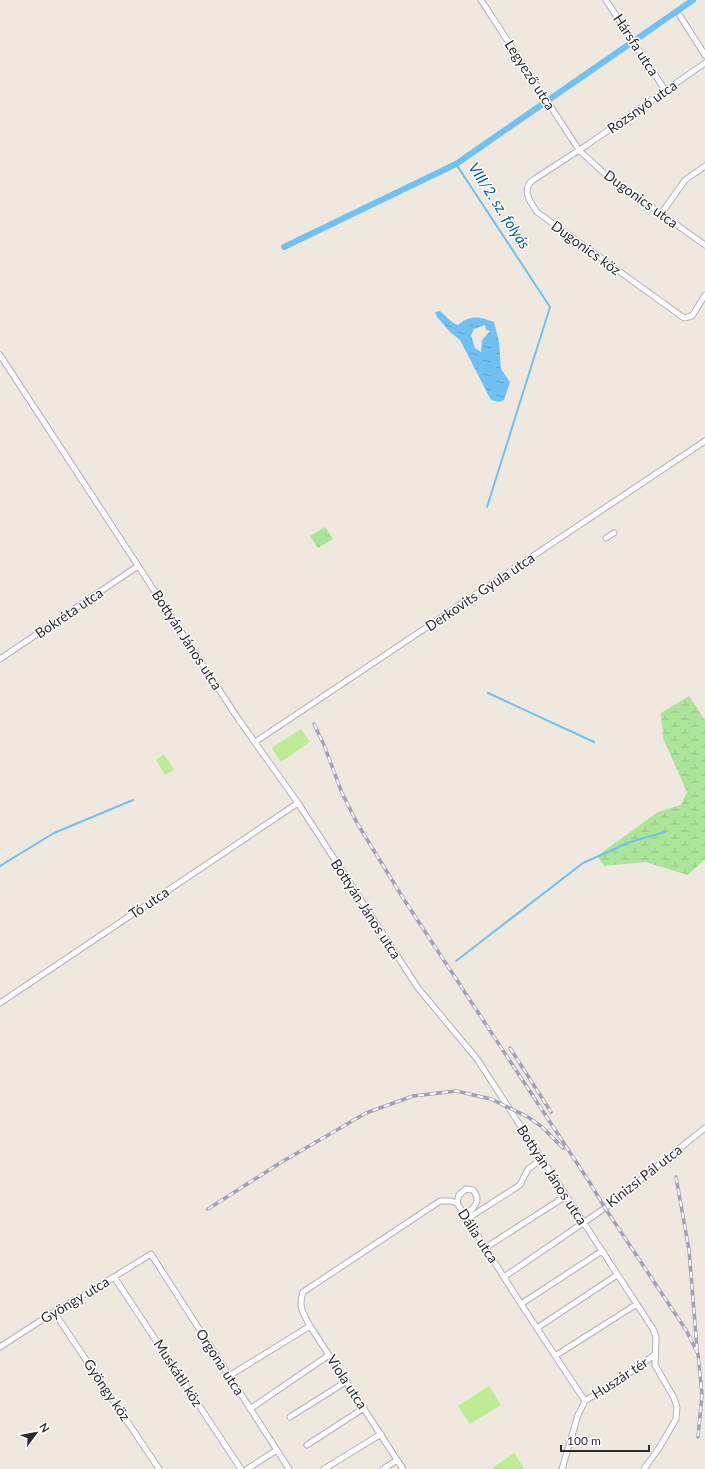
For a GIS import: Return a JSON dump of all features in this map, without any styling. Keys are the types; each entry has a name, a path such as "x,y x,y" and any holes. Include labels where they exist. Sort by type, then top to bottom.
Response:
{"street":[{"name":"Legyező utca","path":"481,0 579,150"},
{"name":"Hársfa utca","path":"606,0 665,90"},
{"path":"680,16 705,55"},
{"name":"Rozsnyó utca","path":"579,150 705,63"},
{"name":"Dugonics utca","path":"579,150 605,174 705,245"},
{"name":"Dugonics köz","path":"579,150 528,183 526,190 527,194 537,212 684,318 692,316 705,294"},
{"path":"661,214 685,180 705,166"},
{"name":"Bottyán János utca","path":"0,355 255,742 298,803 418,988 477,1059 653,1329 657,1347 655,1354 655,1365 674,1398 677,1407 676,1420 660,1448 644,1469"},
{"name":"Derkovits Gyula utca","path":"255,742 705,441"},
{"path":"606,538 614,533"},
{"name":"Bokréta utca","path":"0,659 138,566"},
{"name":"Tó utca","path":"0,1003 298,803"},
{"name":"Kinizsi Pál utca","path":"504,1277 613,1201 705,1128"},
{"path":"466,1218 520,1186 528,1169 542,1159"},
{"path":"457,1203 459,1195 466,1189 473,1190 476,1194 477,1201 475,1206 466,1218"},
{"path":"486,1248 566,1196"},
{"name":"Dália utca","path":"303,1292 440,1201 451,1201 457,1203 585,1401"},
{"path":"521,1304 602,1251"},
{"name":"Gyöngy utca","path":"0,1347 54,1312 151,1254"},
{"name":"Orgona utca","path":"151,1254 289,1469"},
{"path":"537,1328 618,1275"},
{"name":"Muskátli köz","path":"114,1277 241,1469"},
{"name":"Viola utca","path":"303,1292 300,1300 300,1307 310,1326 403,1469"},
{"path":"555,1356 636,1304"},
{"name":"Gyöngy köz","path":"54,1312 159,1469"},
{"path":"229,1376 310,1326"},
{"name":"Huszár tér","path":"562,1469 578,1415 585,1401 640,1366 655,1354"},
{"path":"250,1409 330,1355"},
{"path":"290,1417 347,1382"},
{"path":"307,1445 364,1408"},
{"path":"324,1469 381,1434"},
{"path":"247,1469 277,1450"},
{"path":"383,1469 397,1460"}],"green space":[{"path":"325,527 333,539 318,548 310,536"},
{"path":"689,696 705,720 705,859 688,875 645,862 604,866 597,856 658,812 681,805 687,792 663,738 661,713"},
{"path":"301,729 310,742 281,762 271,748"},
{"path":"164,754 174,770 165,775 156,760"},
{"path":"489,1386 501,1405 470,1424 458,1406"},
{"path":"514,1453 524,1468 523,1469 491,1469"}],"water":[{"path":"440,311 458,325 471,318 484,319 494,322 499,342 501,369 510,382 504,400 499,402 491,400 460,340 450,332 437,317 435,312","holes":["485,325 486,330 490,331 482,340 481,352 475,348 471,335 474,329"]}],"waterway":[{"name":"VIII/2. sz. folyás","path":"284,247 456,164 693,0"},
{"name":"VIII/2. sz. folyás","path":"456,164 550,307 487,507"},
{"path":"488,693 594,742"},
{"name":"VIII/2. sz. folyás","path":"0,866 54,833 133,800"},
{"path":"456,961 583,863 630,842 665,832"}],"railway":[{"path":"314,724 324,745 342,793 357,823 403,898 686,1330 698,1354 702,1395 698,1437"},
{"path":"510,1048 551,1112"},
{"path":"208,1209 280,1163 366,1113 413,1096 456,1091 491,1099 528,1117 542,1127 563,1148"},
{"path":"676,1177 689,1250 697,1349"}]}
